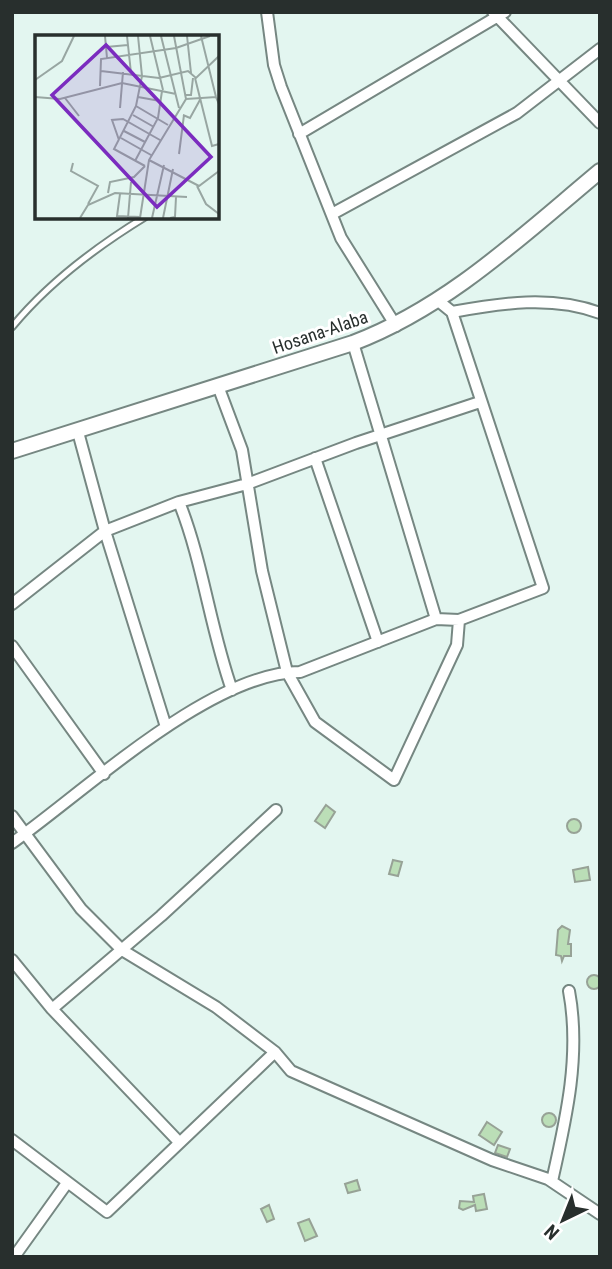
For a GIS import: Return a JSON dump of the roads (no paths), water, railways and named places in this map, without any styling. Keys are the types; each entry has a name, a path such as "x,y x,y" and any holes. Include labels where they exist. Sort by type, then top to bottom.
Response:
{"main road":[{"name":"Hosana-Alaba","path":"12,451 353,343 396,326 475,274 600,171"}],"street":[{"path":"267,12 274,65 341,238 396,326"},
{"path":"299,134 499,14 600,123"},
{"path":"332,214 517,113 600,49"},
{"path":"12,843 166,727 232,690 287,672 300,672 436,619 459,620 543,588 452,312 436,299"},
{"path":"452,312 528,301 580,306 600,313"},
{"path":"353,343 436,619"},
{"path":"218,386 242,450 262,571 287,672 315,722 394,780 457,645 459,620"},
{"path":"12,604 105,531 179,502 247,484 480,402"},
{"path":"78,432 105,531 166,727"},
{"path":"315,458 378,642"},
{"path":"179,502 194,548 216,646 232,690"},
{"path":"12,646 104,774"},
{"path":"52,1009 122,950 276,810"},
{"path":"12,816 81,909 122,950 216,1007 275,1052 291,1071 457,1145 552,1181 600,1214"},
{"path":"12,960 52,1009 179,1142"},
{"path":"552,1181 569,1108 575,1021 569,991"},
{"path":"12,1140 107,1212 275,1052"},
{"path":"13,1256 67,1183"}],"lane":[{"path":"12,327 70,270 110,238 142,219"}]}
